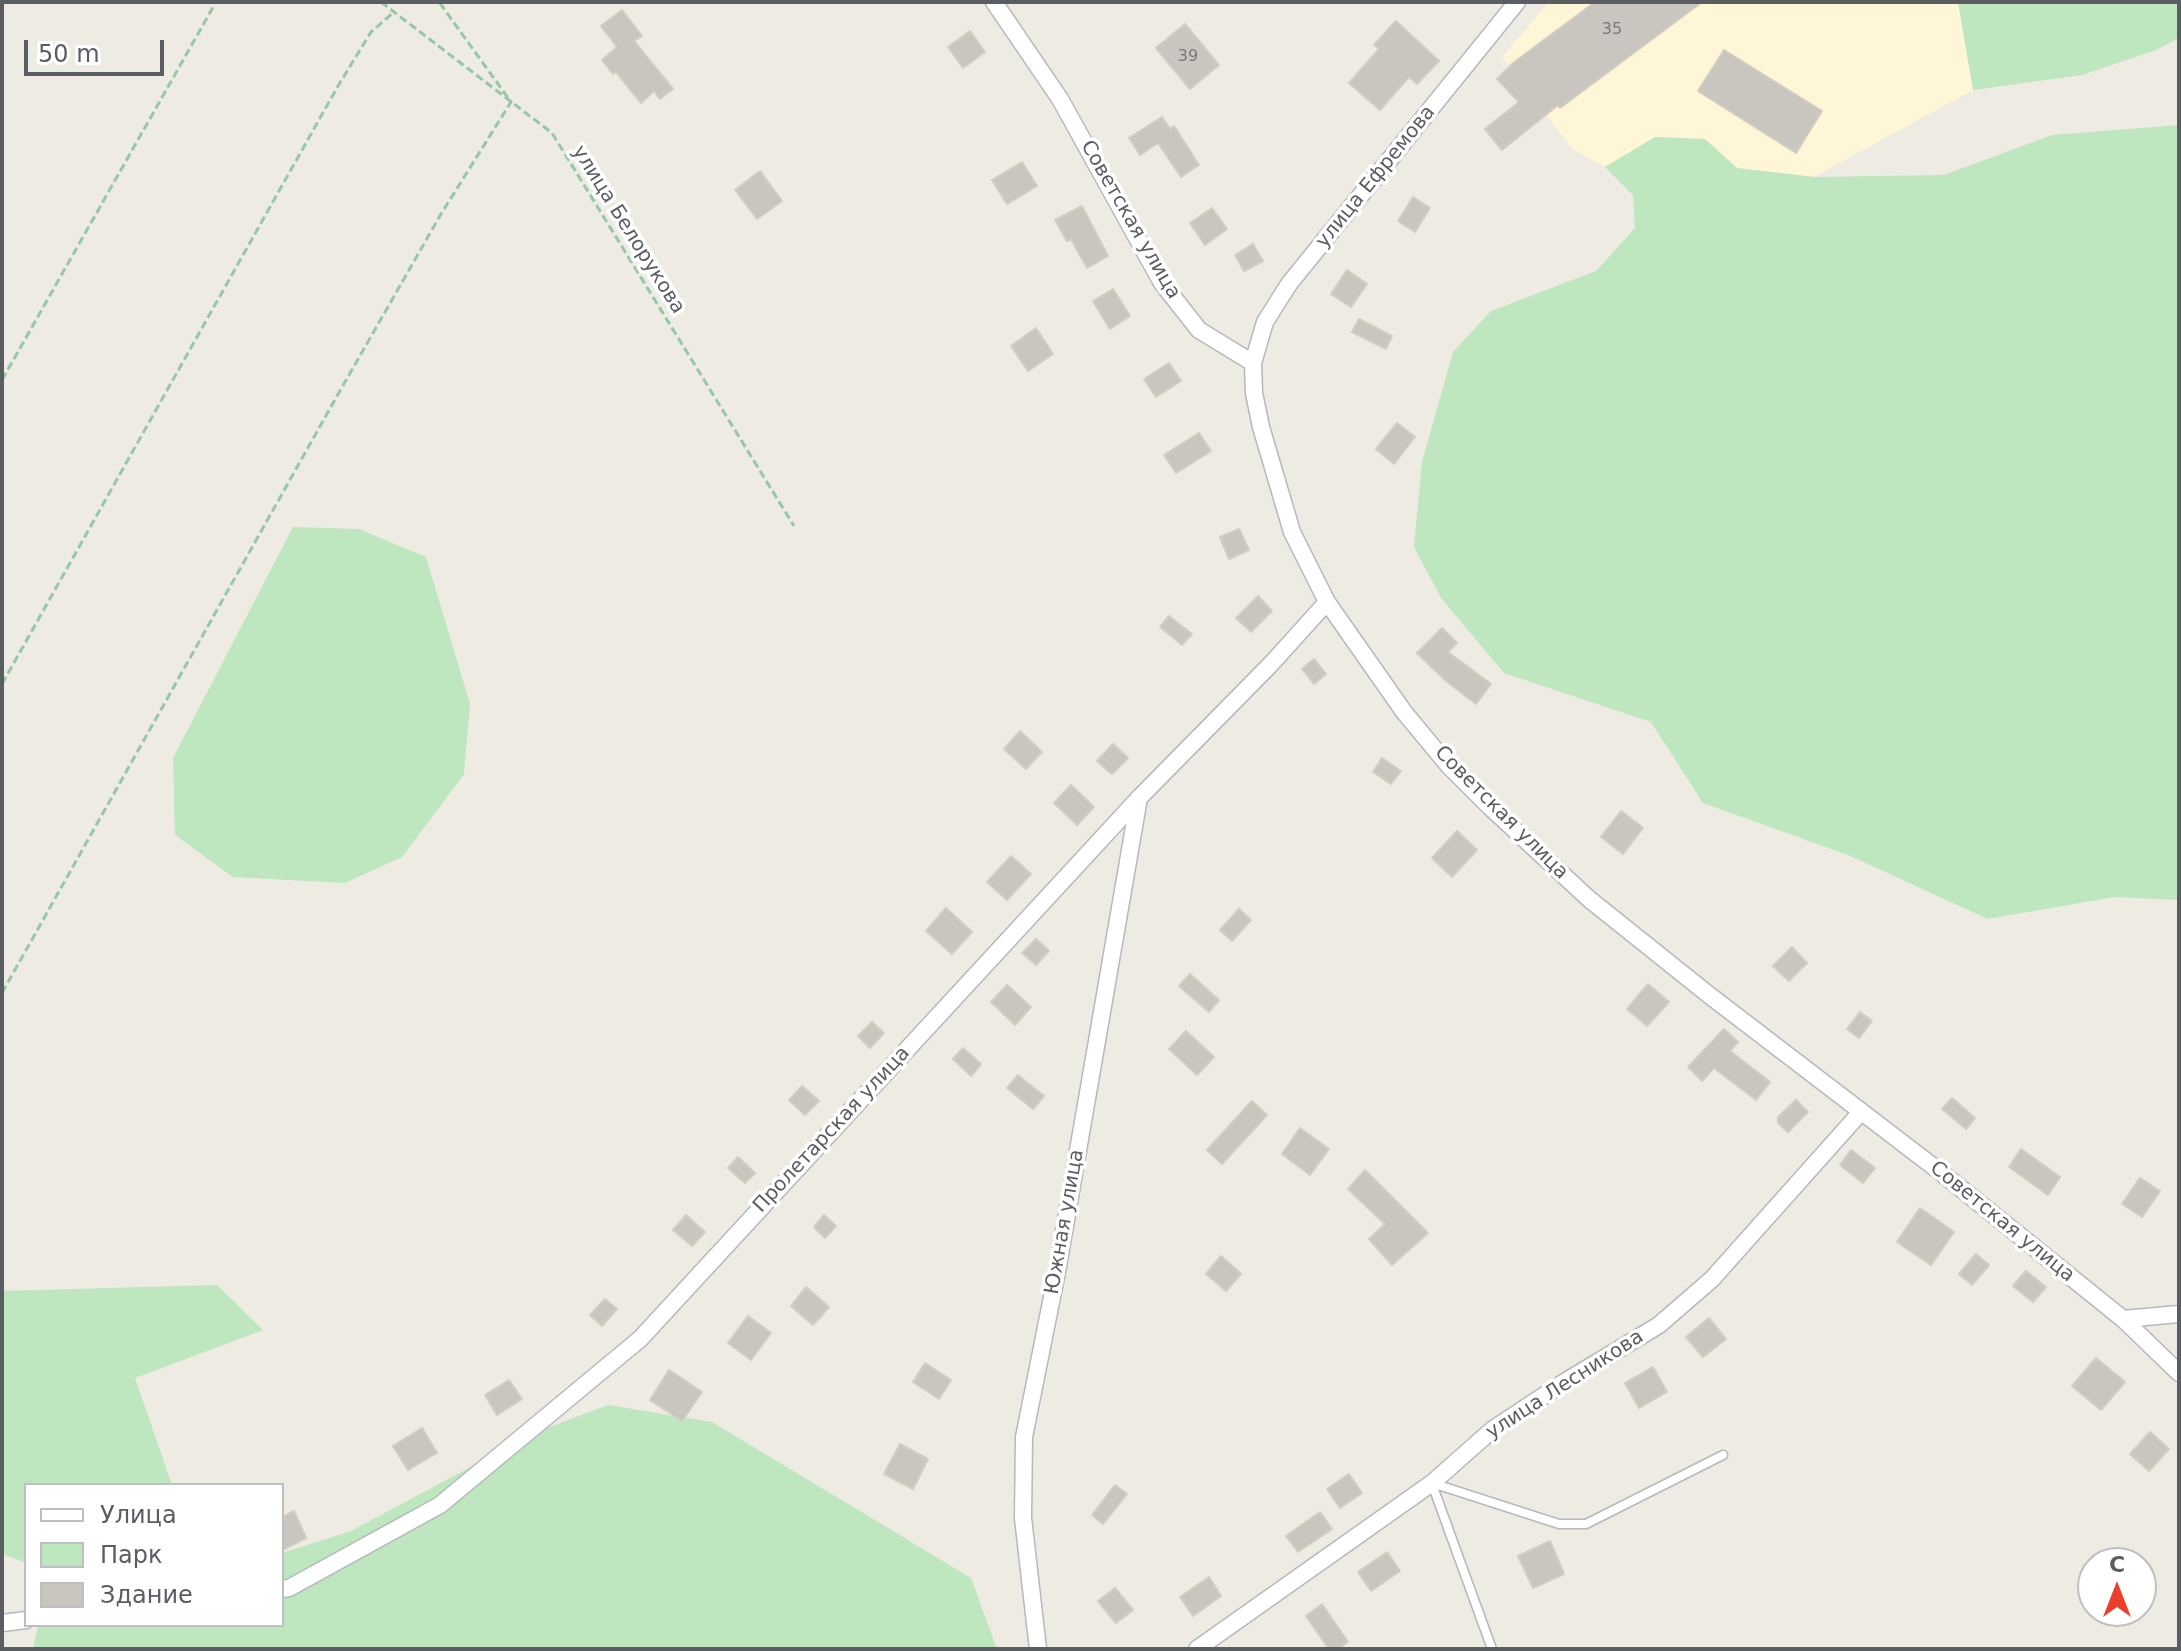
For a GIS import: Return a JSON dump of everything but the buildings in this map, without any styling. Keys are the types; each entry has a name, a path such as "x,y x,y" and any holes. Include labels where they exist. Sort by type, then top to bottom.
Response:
{"street":[{"name":"Советская улица","path":"994,2 1060,99 1162,283 1199,330 1253,363 1254,393 1261,427 1292,532 1327,602 1404,712 1448,765 1589,899 1943,1174 2123,1319 2179,1373"},
{"name":"улица Ефремова","path":"1253,363 1265,322 1289,284 1517,2"},
{"name":"Пролетарская улица","path":"284,1589 440,1505 640,1339 1140,797 1271,664 1327,602"},
{"name":"Южная улица","path":"1038,1649 1023,1518 1024,1437 1057,1272 1140,797"},
{"name":"улица Лесникова","path":"1197,1649 1432,1483 1492,1430 1659,1325 1712,1279 1861,1112"},
{"path":"2123,1319 2179,1314"},
{"path":"2,1623 24,1620"}],"lane":[{"path":"1432,1483 1559,1524 1586,1524 1723,1455"},
{"path":"1432,1483 1492,1649"}],"path":[{"path":"2,380 216,2"},
{"name":"улица Белорукова","path":"381,2 552,133 794,526"},
{"path":"2,993 441,214 511,102 439,2"},
{"path":"2,684 338,86 371,32 394,12"}],"shaded area":[{"path":"1549,2 1958,2 1973,90 1814,177 1737,168 1705,139 1655,137 1605,167 1572,149 1502,57"}],"green space":[{"path":"1958,2 2179,2 2179,38 2156,50 2082,75 1973,90"},
{"path":"2179,125 2179,900 2114,897 1988,919 1848,855 1703,803 1651,722 1504,673 1441,598 1414,547 1422,462 1453,352 1491,311 1596,271 1635,228 1633,195 1605,167 1655,137 1705,139 1737,168 1815,177 1944,175 2052,135"},
{"path":"293,527 359,529 426,557 470,704 464,774 402,857 345,883 233,877 175,835 173,758"},
{"path":"217,1285 263,1330 135,1378 171,1483 24,1483 24,1562 2,1554 2,1291"},
{"path":"608,1405 712,1422 971,1578 997,1649 33,1649 38,1627 284,1627 284,1552 351,1531 536,1432"}]}
